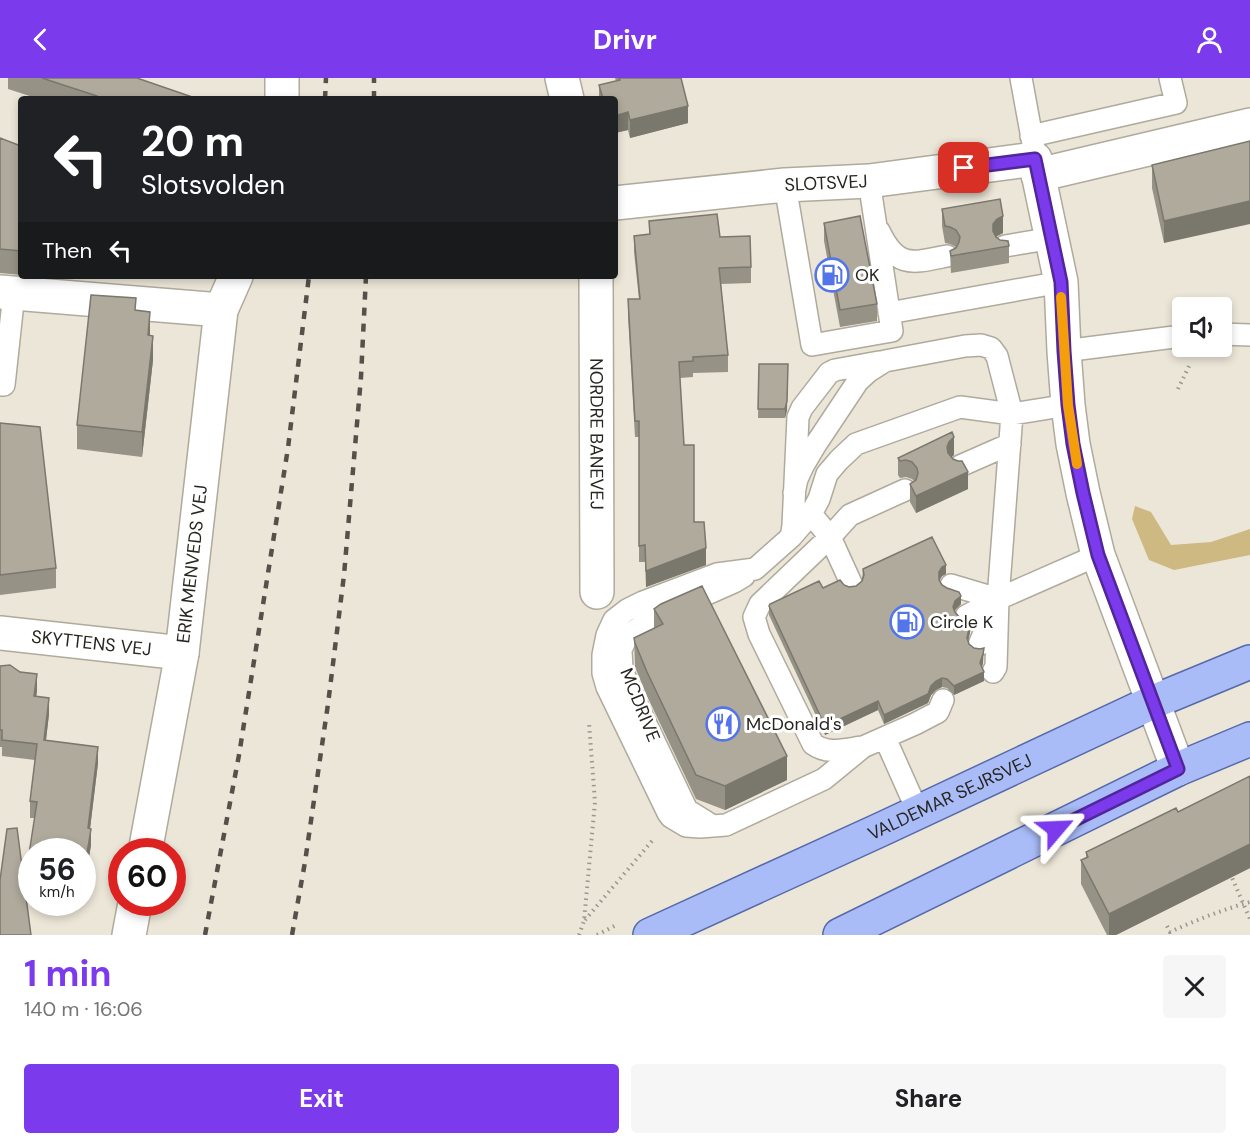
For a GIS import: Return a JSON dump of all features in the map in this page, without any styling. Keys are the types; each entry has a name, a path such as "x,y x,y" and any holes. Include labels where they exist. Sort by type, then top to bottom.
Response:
{"main road":[{"name":"VALDEMAR SEJRSVEJ","path":"650,935 918,813 1153,702 1250,662"},
{"path":"840,935 1178,769 1250,739"}],"street":[{"path":"282,78 282,96"},
{"path":"562,78 566,96"},
{"name":"SLOTSVEJ","path":"618,203 784,185 869,181 1250,125"},
{"path":"1035,157 1061,282 1068,405 1083,493 1098,555 1178,769"},
{"name":"ERIK MENVEDS VEJ","path":"148,838 182,653 221,310 235,279"},
{"name":"NORDRE BANEVEJ","path":"596,279 597,592"},
{"path":"7,292 221,310"},
{"name":"SKYTTENS VEJ","path":"0,633 182,653"},
{"path":"129,935 133,916"}],"lane":[{"path":"1021,78 1035,157 1176,103 1170,78"},
{"path":"784,185 813,345 892,331 869,181"},
{"path":"875,219 886,245 893,254 903,260 920,261 947,256"},
{"path":"1005,246 1053,238"},
{"path":"889,313 1061,282"},
{"path":"0,385 4,386 7,292"},
{"path":"1232,334 1250,335"},
{"path":"1064,351 1172,337"},
{"path":"791,537 798,417 802,408 829,373 965,346 981,345 991,348 997,356 1012,414 998,599 996,667 993,672"},
{"path":"794,492 803,466 858,381 885,361"},
{"name":"MCDRIVE","path":"713,827 687,810 635,701 622,670 621,650 627,636 655,617 734,582 755,569 791,537 811,514 819,499 827,474 838,460 856,444 960,407 1012,414 1068,405"},
{"path":"960,466 1010,444"},
{"path":"905,490 850,515 760,604 754,617 759,634 813,744 820,749 827,751 863,747 885,738 913,719 938,712 943,700"},
{"path":"811,514 830,537 851,583"},
{"path":"966,616 998,599 1098,555"},
{"path":"755,569 717,574 643,602 614,620 607,635 603,673 607,687 671,817 686,826 726,825 824,779 863,747"},
{"path":"951,585 998,599"},
{"path":"979,645 998,599"},
{"path":"885,738 918,813"}],"path":[{"path":"579,935 584,921 595,802 589,719"},
{"path":"584,921 650,844 664,820 671,817"},
{"path":"1229,872 1250,919"},
{"path":"1167,926 1170,932 1229,907 1250,902"}],"shaded area":[{"path":"1135,506 1151,512 1171,545 1211,542 1250,529 1250,555 1174,570 1149,560 1132,519"}],"building":[{"path":"42,78 137,78 189,96 97,96"},
{"path":"619,78 681,78 688,106 630,120 628,112 618,115 618,96 602,96 599,85 620,80"},
{"path":"0,138 18,145 18,251 0,249"},
{"path":"1250,141 1250,201 1164,221 1152,165"},
{"path":"1000,199 1003,216 993,224 993,231 1000,240 1008,241 1009,246 951,256 950,251 956,248 960,237 956,230 945,226 942,209"},
{"path":"717,214 720,237 750,236 751,267 719,268 728,355 693,357 693,361 679,362 684,445 694,445 694,522 704,522 706,548 646,571 645,545 639,546 639,421 635,421 628,299 640,299 634,236 650,234 649,221"},
{"path":"860,216 877,304 840,310 824,223"},
{"path":"91,295 136,298 135,310 150,312 148,335 153,336 142,432 77,425"},
{"path":"759,364 788,364 785,409 758,409"},
{"path":"0,423 40,427 56,568 0,575"},
{"path":"952,432 954,437 947,447 948,453 953,459 962,461 968,472 916,496 910,484 916,480 917,468 912,462 900,461 898,458"},
{"path":"932,537 946,565 939,572 939,580 942,585 959,592 961,596 955,601 953,607 960,618 971,619 967,638 969,644 974,648 984,648 980,663 984,672 954,686 947,679 942,678 931,686 928,694 884,715 878,701 825,726 770,604 819,581 823,588 840,580 849,587 856,586 862,581 863,569"},
{"name":"McDonald's","path":"702,586 787,756 725,786 696,775 647,672 634,638 663,624 654,609"},
{"path":"10,665 20,672 37,674 34,696 49,698 44,740 98,747 88,828 91,829 90,838 31,838 37,802 30,801 37,744 2,740 0,666"},
{"path":"1250,776 1250,844 1109,914 1081,860 1088,857 1086,852 1176,808 1178,812"},
{"path":"17,828 18,916 29,916 31,935 0,935 0,880 7,829"}],"railway":[{"path":"325,96 326,78"},
{"path":"374,78 374,96"},
{"path":"205,935 239,755 288,448 309,279"},
{"path":"292,935 328,704 344,575 361,377 366,279"}],"slow traffic":[{"path":"1061,297 1068,405 1077,464"}],"place":[{"name":"OK","path":"832,275"},
{"name":"Circle K","path":"907,622"},
{"name":"McDonald's","path":"723,724"}],"route":[{"path":"964,168 1035,159 1061,282 1068,405 1083,493 1098,555 1178,769 1056,829"}]}
